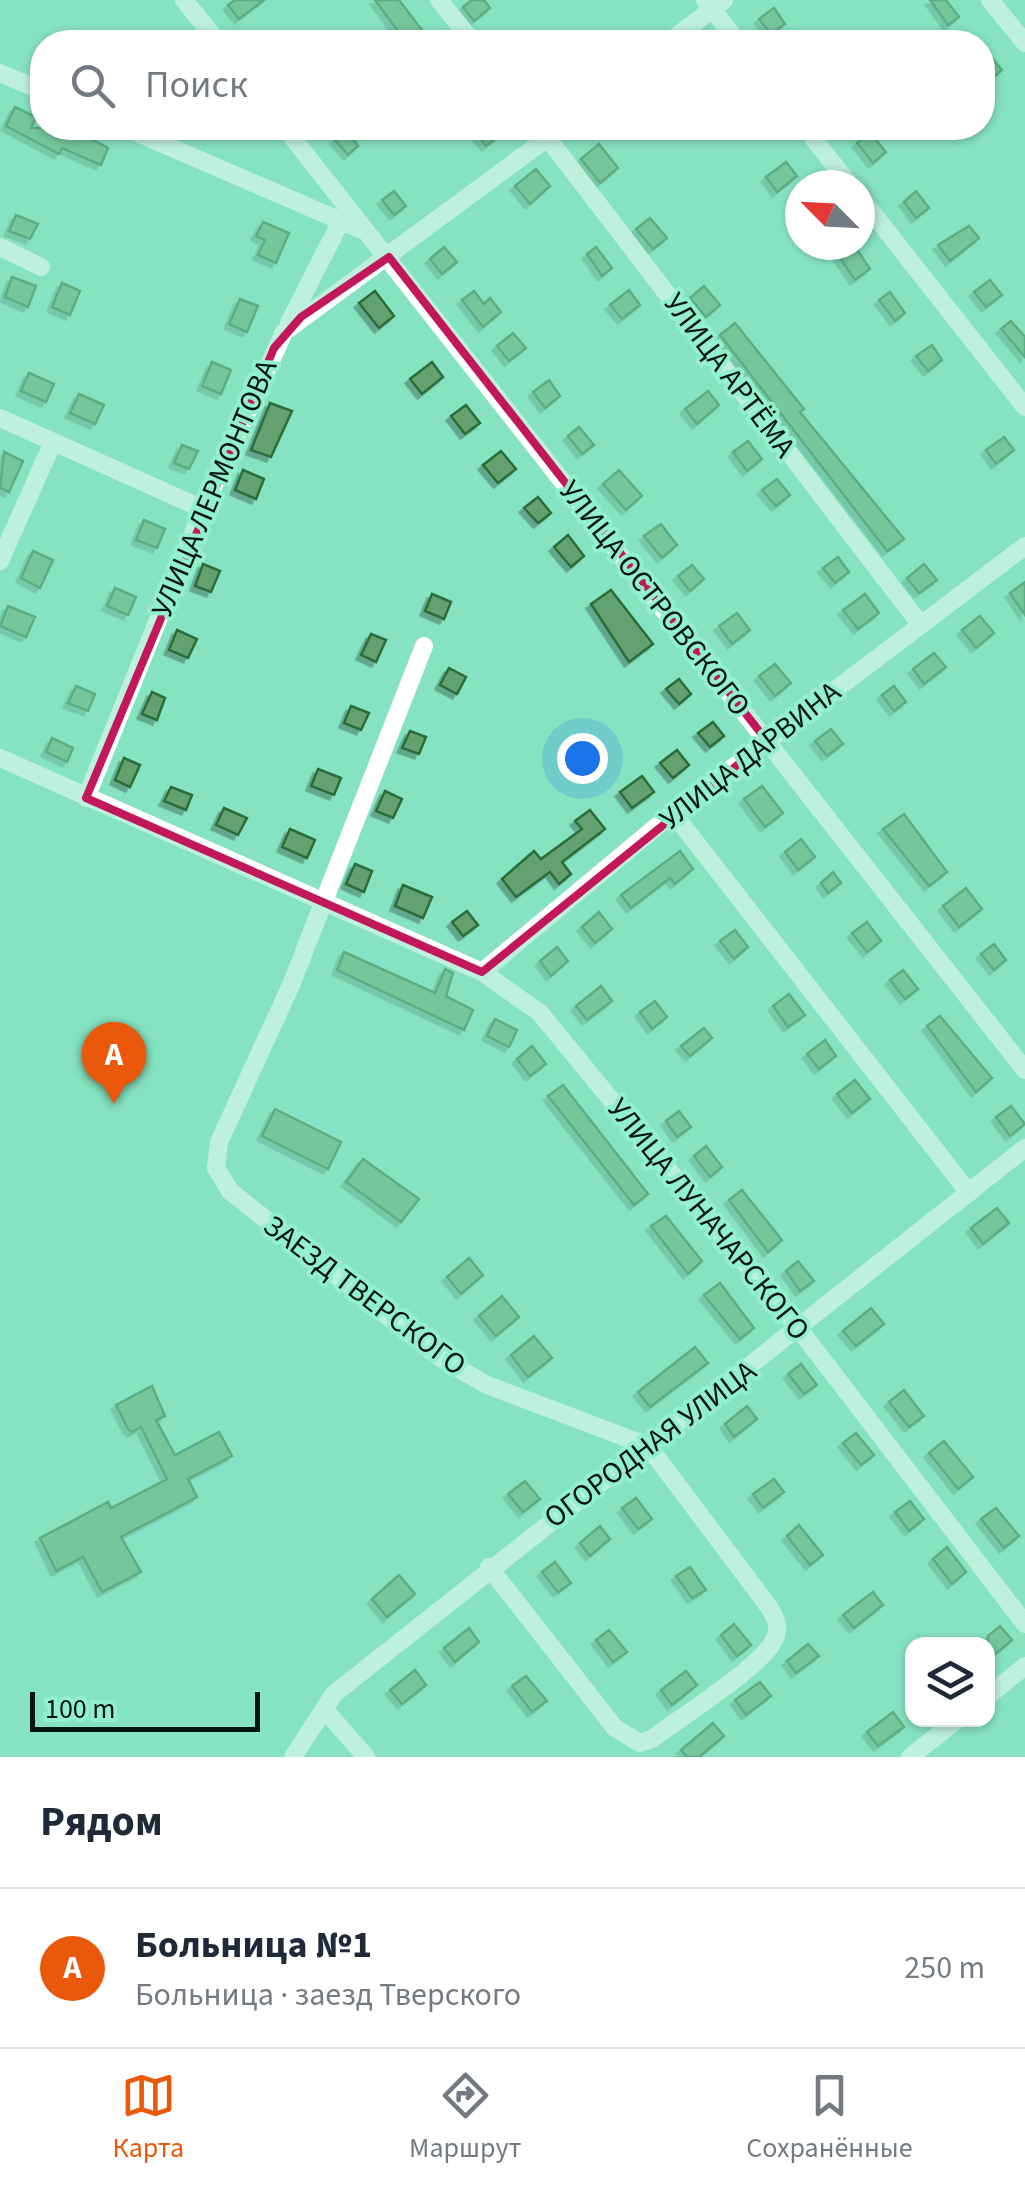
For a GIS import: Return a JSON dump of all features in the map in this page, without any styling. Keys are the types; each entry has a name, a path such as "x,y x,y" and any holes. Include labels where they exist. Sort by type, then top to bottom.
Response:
{"street":[{"path":"184,0 208,30"},
{"path":"439,0 463,30"},
{"path":"990,0 1025,43"},
{"path":"683,30 713,3 730,30"},
{"path":"0,72 30,86"},
{"path":"154,140 367,232"},
{"name":"УЛИЦА ОСТРОВСКОГО","path":"294,140 1025,1070"},
{"name":"УЛИЦА ЛЕРМОНТОВА","path":"86,798 203,509 284,332 389,257 538,140"},
{"name":"УЛИЦА АРТЁМА","path":"557,140 920,624"},
{"path":"814,140 838,170"},
{"path":"875,216 1025,406"},
{"path":"284,332 342,221"},
{"path":"0,247 42,267"},
{"path":"0,418 203,509"},
{"path":"0,560 53,442"},
{"name":"УЛИЦА ДАРВИНА","path":"482,972 672,813 1025,546"},
{"path":"320,900 424,646"},
{"name":"УЛИЦА ЛУНАЧАРСКОГО","path":"0,758 482,972 540,1013 799,1329 1025,1624"},
{"path":"672,813 969,1193"},
{"name":"ЗАЕЗД ТВЕРСКОГО","path":"320,900 290,985 218,1142 216,1168 221,1181 373,1309 439,1357 488,1385 648,1446"},
{"name":"ОГОРОДНАЯ УЛИЦА","path":"292,1757 324,1709 349,1682 489,1567 799,1329 1025,1148"},
{"path":"489,1567 615,1728 640,1743 666,1729 772,1644 778,1620 648,1446"},
{"path":"995,1690 1025,1666"},
{"path":"324,1709 366,1757"},
{"path":"910,1757 948,1727"}],"highlighted area":[{"path":"389,257 767,741 482,972 86,798 274,348 301,317"}],"building":[{"path":"235,0 264,0 239,19 228,5"},
{"path":"375,0 399,0 422,30 397,30"},
{"path":"472,0 484,0 490,8 474,21 463,7"},
{"path":"930,0 946,0 959,17 948,25"},
{"path":"774,8 785,24 768,30 759,19"},
{"path":"15,107 30,114 30,139 6,126"},
{"path":"32,140 93,140 108,148 101,165 62,148 59,154"},
{"path":"335,140 354,140 358,146 348,155"},
{"path":"876,140 886,152 873,163 857,143"},
{"path":"599,144 618,168 600,183 581,159"},
{"path":"786,162 792,170 785,170 785,186 777,192 766,177"},
{"path":"536,169 550,186 530,204 515,186"},
{"path":"394,191 406,206 394,215 382,200"},
{"path":"916,191 929,208 916,218 904,202"},
{"path":"16,215 38,224 30,239 9,231"},
{"path":"650,218 667,238 653,249 636,229"},
{"path":"263,222 289,233 276,263 258,255 265,240 256,236"},
{"path":"969,226 979,238 950,261 938,245"},
{"path":"444,247 457,262 442,274 430,259"},
{"path":"596,247 612,268 602,276 587,254"},
{"path":"841,260 864,260 870,269 855,280"},
{"path":"12,277 36,286 28,307 5,297"},
{"path":"990,280 1002,295 986,307 974,292"},
{"path":"62,283 80,291 70,315 52,307"},
{"path":"704,286 720,305 706,317 690,298"},
{"path":"629,290 640,305 622,319 610,305"},
{"path":"375,291 394,316 379,328 359,303"},
{"path":"474,291 484,304 490,298 501,312 483,327 462,300"},
{"path":"890,292 905,313 895,321 879,300"},
{"path":"240,299 258,306 247,332 229,324"},
{"path":"1011,321 1025,337 1025,357 1001,329"},
{"path":"735,323 804,409 800,412 904,539 887,551 720,335"},
{"path":"513,333 526,348 509,361 497,346"},
{"path":"932,345 942,360 928,371 916,356"},
{"path":"212,362 231,370 221,394 202,386"},
{"path":"432,362 443,377 422,394 410,379"},
{"path":"29,373 54,384 46,402 21,391"},
{"path":"549,380 560,396 545,408 533,392"},
{"path":"708,391 719,405 697,424 685,409"},
{"path":"79,394 104,405 95,424 70,413"},
{"path":"270,403 292,411 271,457 251,450"},
{"path":"466,405 480,423 465,434 451,416"},
{"path":"579,427 594,445 582,454 568,436"},
{"path":"1004,437 1014,450 996,464 986,450"},
{"path":"748,441 762,459 747,471 733,452"},
{"path":"182,445 198,451 189,469 174,463"},
{"path":"501,451 516,469 498,483 483,465"},
{"path":"4,452 23,461 9,492 0,488"},
{"path":"243,470 264,479 256,499 235,490"},
{"path":"619,470 642,496 626,510 603,484"},
{"path":"777,479 790,495 776,506 762,490"},
{"path":"538,497 551,513 538,523 524,508"},
{"path":"144,520 165,529 157,548 136,540"},
{"path":"661,524 677,545 662,558 644,536"},
{"path":"568,535 584,556 571,567 554,547"},
{"path":"33,551 53,560 40,588 21,578"},
{"path":"838,557 849,572 835,583 823,568"},
{"path":"203,564 220,571 211,592 195,586"},
{"path":"924,564 937,580 919,593 907,578"},
{"path":"692,565 704,579 690,591 678,576"},
{"path":"1025,582 1025,615 1010,593"},
{"path":"115,588 136,597 128,615 107,606"},
{"path":"611,590 653,644 629,662 591,604"},
{"path":"432,594 451,602 444,619 425,611"},
{"path":"865,594 879,613 858,629 843,610"},
{"path":"8,606 35,617 26,637 0,626"},
{"path":"737,613 750,630 732,644 719,626"},
{"path":"980,616 994,633 976,648 962,630"},
{"path":"177,630 197,639 188,658 169,650"},
{"path":"371,634 386,640 376,662 361,655"},
{"path":"934,653 946,667 924,684 913,669"},
{"path":"775,664 791,683 775,696 759,676"},
{"path":"449,668 466,677 457,694 440,685"},
{"path":"679,679 691,694 679,704 666,689"},
{"path":"76,686 95,694 88,711 68,703"},
{"path":"894,686 906,702 894,711 882,695"},
{"path":"152,692 165,698 157,720 142,714"},
{"path":"351,706 369,713 361,730 344,723"},
{"path":"713,722 724,736 710,747 698,733"},
{"path":"831,729 843,744 827,756 815,741"},
{"path":"410,731 426,737 419,754 402,748"},
{"path":"52,738 73,748 67,762 46,752"},
{"path":"677,750 689,765 673,778 660,763"},
{"path":"124,758 140,765 130,787 115,780"},
{"path":"318,769 341,778 334,795 311,786"},
{"path":"642,776 654,792 632,808 620,792"},
{"path":"762,786 783,813 765,827 744,799"},
{"path":"171,787 192,795 186,810 164,801"},
{"path":"385,791 402,799 393,818 376,811"},
{"path":"224,808 247,818 238,835 216,825"},
{"path":"590,810 605,829 562,862 571,874 559,884 550,872 516,897 502,879 534,851 541,859 582,829 575,821"},
{"path":"904,814 947,872 929,886 883,829"},
{"path":"290,829 315,840 307,858 282,847"},
{"path":"801,839 815,857 798,870 785,852"},
{"path":"680,851 693,869 675,884 670,878 631,908 621,895"},
{"path":"355,864 372,871 364,892 346,884"},
{"path":"833,872 841,883 828,893 821,883"},
{"path":"403,885 432,897 423,918 395,906"},
{"path":"966,888 982,909 959,927 943,906"},
{"path":"467,911 478,925 463,936 452,922"},
{"path":"599,912 612,929 595,943 582,927"},
{"path":"867,922 881,941 867,952 852,933"},
{"path":"735,930 748,947 734,959 720,941"},
{"path":"994,944 1006,960 994,970 981,954"},
{"path":"557,947 568,961 551,976 540,961"},
{"path":"344,952 435,993 445,969 453,973 446,996 473,1010 464,1030 337,970"},
{"path":"903,970 918,989 905,999 890,980"},
{"path":"601,986 612,1001 587,1020 576,1006"},
{"path":"789,994 805,1015 788,1027 773,1006"},
{"path":"655,1001 667,1017 652,1029 640,1012"},
{"path":"940,1016 992,1078 976,1092 927,1026"},
{"path":"495,1019 517,1030 509,1047 487,1036"},
{"path":"704,1028 712,1038 690,1056 681,1046"},
{"path":"825,1040 836,1056 819,1069 807,1054"},
{"path":"532,1046 546,1064 530,1076 517,1059"},
{"path":"855,1080 870,1099 852,1113 837,1094"},
{"path":"563,1085 648,1194 634,1205 548,1096"},
{"path":"1011,1106 1025,1124 1010,1136 996,1117"},
{"path":"275,1109 341,1142 328,1169 262,1136"},
{"path":"679,1111 691,1127 677,1137 666,1121"},
{"path":"706,1146 722,1167 710,1177 694,1156"},
{"path":"363,1159 419,1199 401,1222 346,1182"},
{"path":"742,1190 782,1240 768,1252 729,1200"},
{"path":"997,1208 1009,1223 983,1244 971,1228"},
{"path":"666,1216 702,1261 688,1274 651,1226"},
{"path":"469,1258 483,1275 461,1294 447,1277"},
{"path":"798,1261 814,1281 800,1291 786,1271"},
{"path":"720,1283 754,1328 740,1339 704,1295"},
{"path":"502,1296 519,1317 496,1336 479,1316"},
{"path":"871,1308 884,1324 856,1346 843,1331"},
{"path":"534,1336 552,1358 528,1377 511,1355"},
{"path":"695,1347 708,1363 650,1407 638,1392"},
{"path":"801,1364 817,1385 804,1394 788,1374"},
{"path":"152,1386 165,1416 156,1420 175,1455 219,1432 232,1456 188,1479 197,1497 121,1537 141,1572 102,1592 83,1557 56,1571 40,1538 108,1502 111,1508 167,1479 141,1427 132,1432 128,1429 116,1405"},
{"path":"904,1390 924,1416 909,1427 889,1402"},
{"path":"747,1406 757,1419 734,1437 725,1424"},
{"path":"856,1433 874,1455 861,1465 843,1443"},
{"path":"944,1441 973,1477 958,1489 929,1453"},
{"path":"774,1479 784,1492 763,1508 753,1494"},
{"path":"525,1481 540,1499 523,1512 508,1494"},
{"path":"636,1498 652,1519 638,1529 622,1508"},
{"path":"910,1501 924,1519 909,1531 895,1512"},
{"path":"996,1508 1019,1536 1004,1548 981,1519"},
{"path":"799,1525 823,1555 810,1565 787,1536"},
{"path":"600,1526 610,1539 590,1556 580,1543"},
{"path":"947,1547 966,1572 952,1584 933,1559"},
{"path":"555,1562 571,1583 558,1592 542,1572"},
{"path":"690,1567 706,1590 692,1598 676,1576"},
{"path":"399,1575 415,1594 387,1617 372,1599"},
{"path":"873,1592 883,1605 854,1628 843,1615"},
{"path":"734,1624 751,1645 737,1656 721,1635"},
{"path":"1000,1626 1012,1640 995,1654 995,1637 988,1636"},
{"path":"469,1628 479,1642 455,1662 444,1648"},
{"path":"609,1630 627,1652 613,1662 596,1640"},
{"path":"808,1644 819,1656 796,1673 787,1661"},
{"path":"415,1670 426,1685 402,1704 390,1690"},
{"path":"686,1671 697,1685 672,1705 661,1690"},
{"path":"526,1676 547,1701 532,1712 512,1686"},
{"path":"760,1682 771,1696 746,1715 735,1700"},
{"path":"893,1712 904,1727 878,1746 867,1732"},
{"path":"713,1723 724,1736 699,1757 687,1757 681,1750"}],"place":[{"name":"Больница №1","path":"114,1104"}]}
